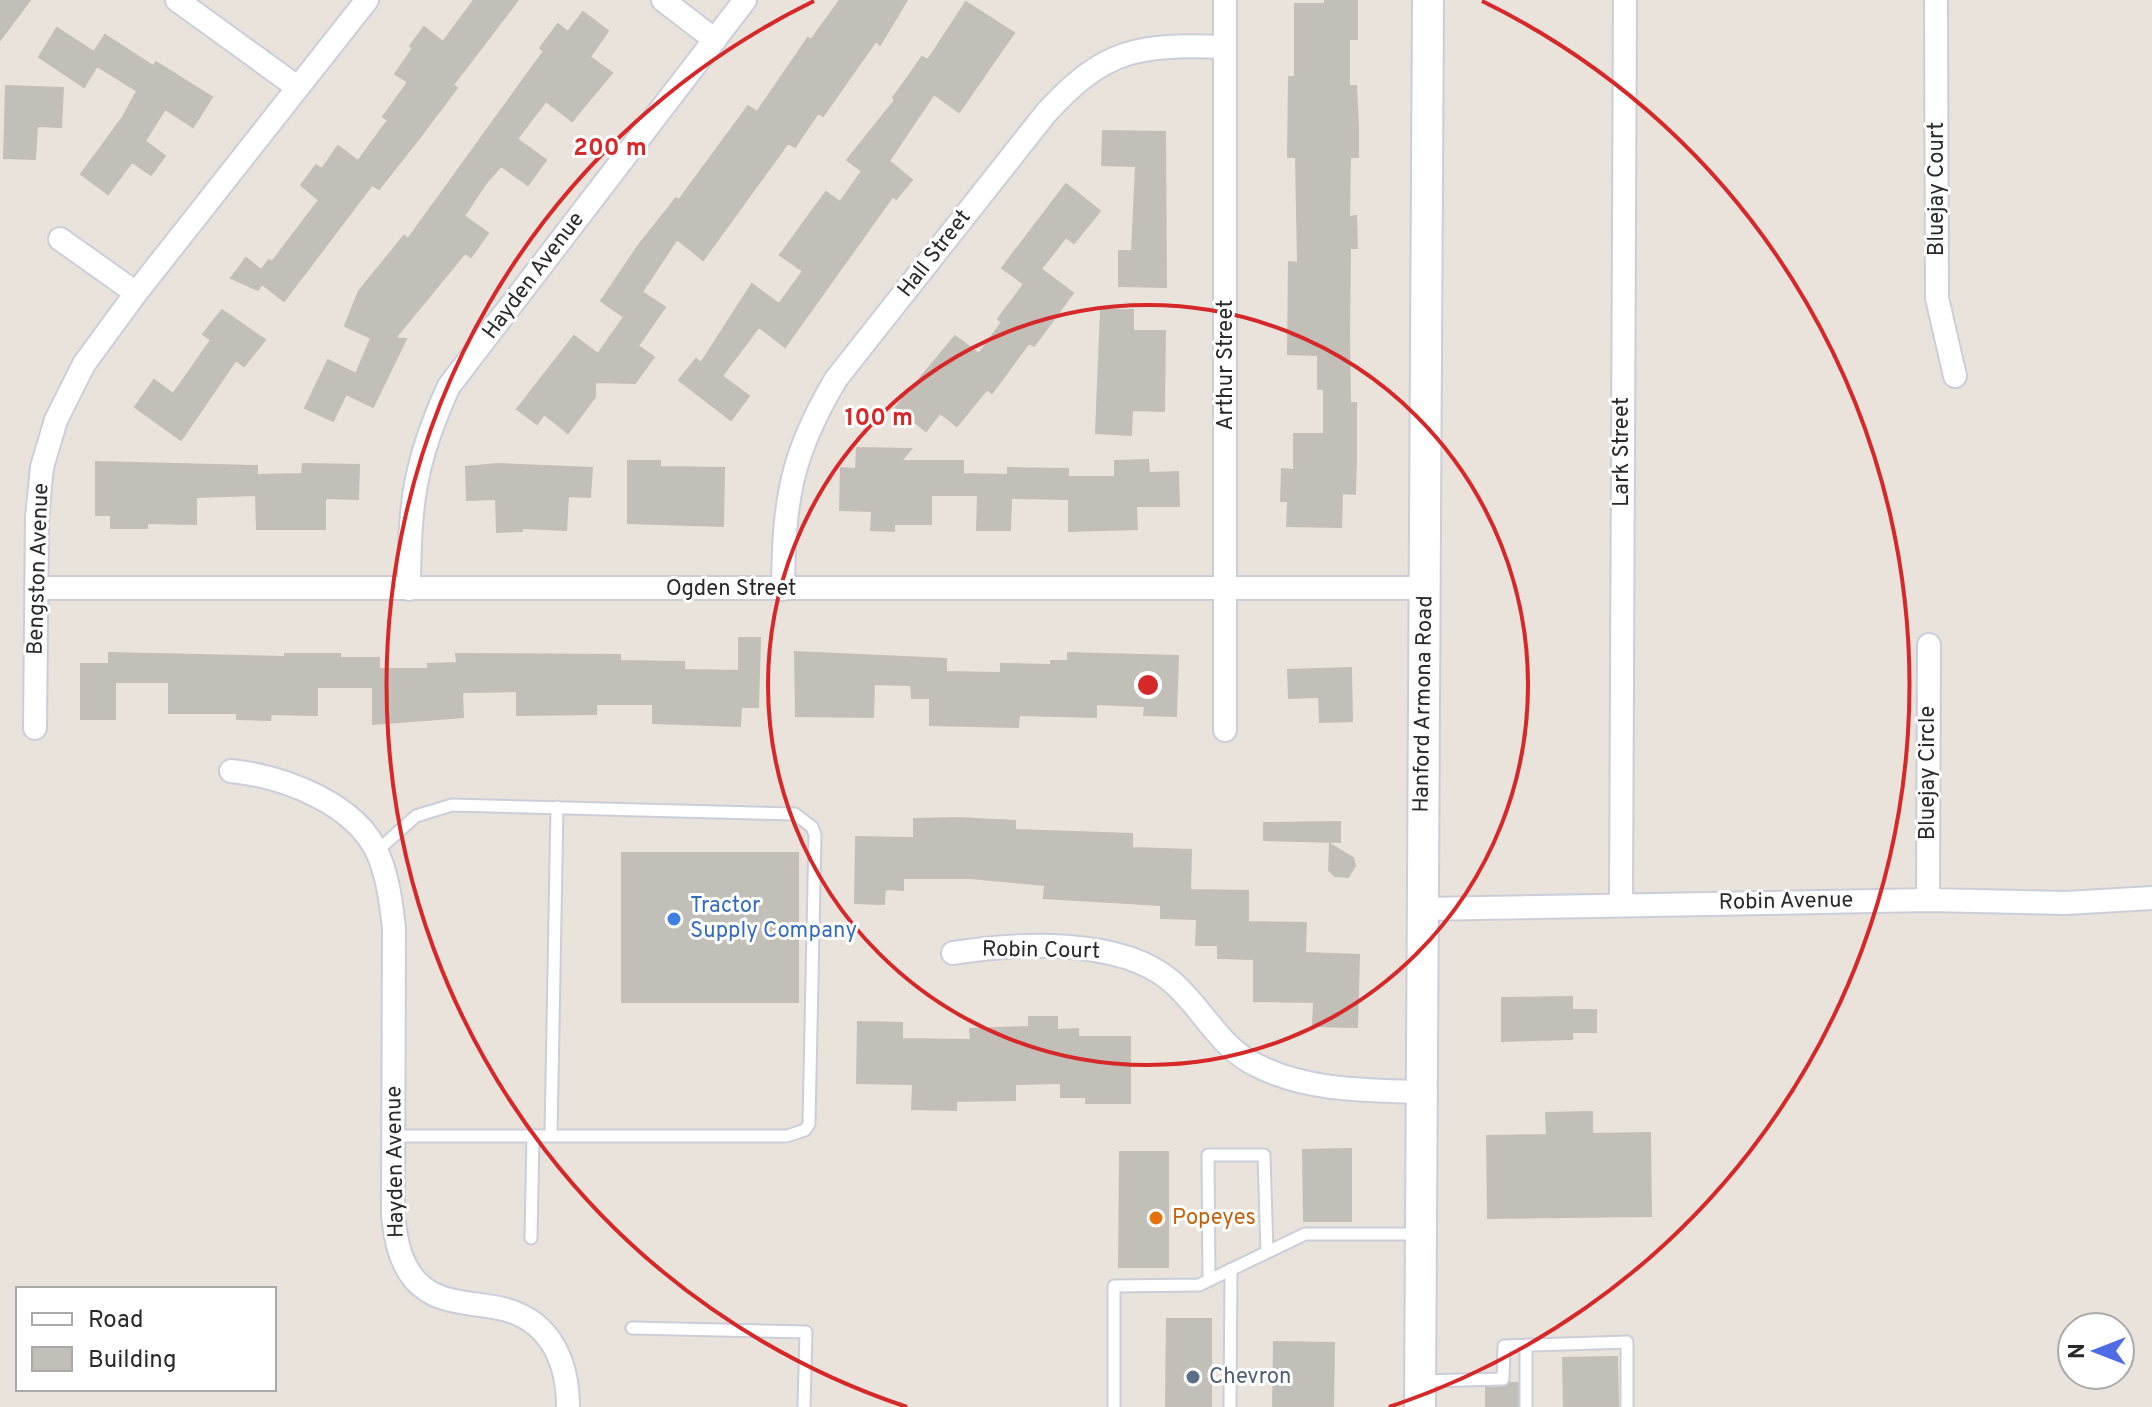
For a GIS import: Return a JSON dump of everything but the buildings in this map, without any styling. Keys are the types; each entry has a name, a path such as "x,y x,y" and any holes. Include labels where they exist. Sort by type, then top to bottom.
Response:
{"main road":[{"name":"Hanford Armona Road","path":"1420,1394 1428,0"}],"street":[{"path":"177,0 297,87"},
{"name":"Bengston Avenue","path":"35,728 37,517 42,467 56,420 84,364 136,293 367,0"},
{"path":"663,0 715,40"},
{"name":"Hayden Avenue","path":"409,589 409,519 414,479 428,432 449,386 745,0"},
{"name":"Arthur Street","path":"1225,0 1225,730"},
{"name":"Lark Street","path":"1621,905 1625,0"},
{"name":"Bluejay Court","path":"1936,0 1937,298 1955,376"},
{"name":"Hall Street","path":"783,589 784,517 796,459 811,421 836,379 1046,113 1072,84 1100,63 1142,50 1225,47"},
{"path":"60,239 136,293"},
{"name":"Ogden Street","path":"36,588 1426,588"},
{"name":"Bluejay Circle","path":"1928,900 1929,645"},
{"name":"Hayden Avenue","path":"231,771 259,774 325,799 356,826 377,851 389,888 394,928 393,1216 398,1253 415,1281 444,1300 507,1310 536,1325 555,1346 565,1370 568,1407"},
{"name":"Robin Avenue","path":"1421,909 1928,900 2066,903 2152,898"},
{"name":"Robin Court","path":"953,953 997,946 1124,956 1172,981 1230,1049 1257,1066 1293,1080 1332,1087 1420,1092"}],"lane":[{"path":"377,851 416,816 452,805 795,814 812,827 815,835 809,1124 805,1130 787,1136 394,1136"},
{"path":"551,1135 557,807"},
{"path":"531,1238 533,1135"},
{"path":"1209,1280 1208,1155 1264,1155 1267,1252"},
{"path":"1114,1407 1114,1286 1199,1285 1305,1234 1421,1234"},
{"path":"1230,1407 1231,1269"},
{"path":"632,1328 806,1332 804,1407"},
{"path":"1420,1394 1503,1379 1504,1346 1627,1342 1627,1407"},
{"path":"1526,1345 1526,1407"}],"place":[{"name":"Tractor Supply Company","path":"674,919"},
{"name":"Popeyes","path":"1156,1218"},
{"name":"Chevron","path":"1193,1377"}]}
